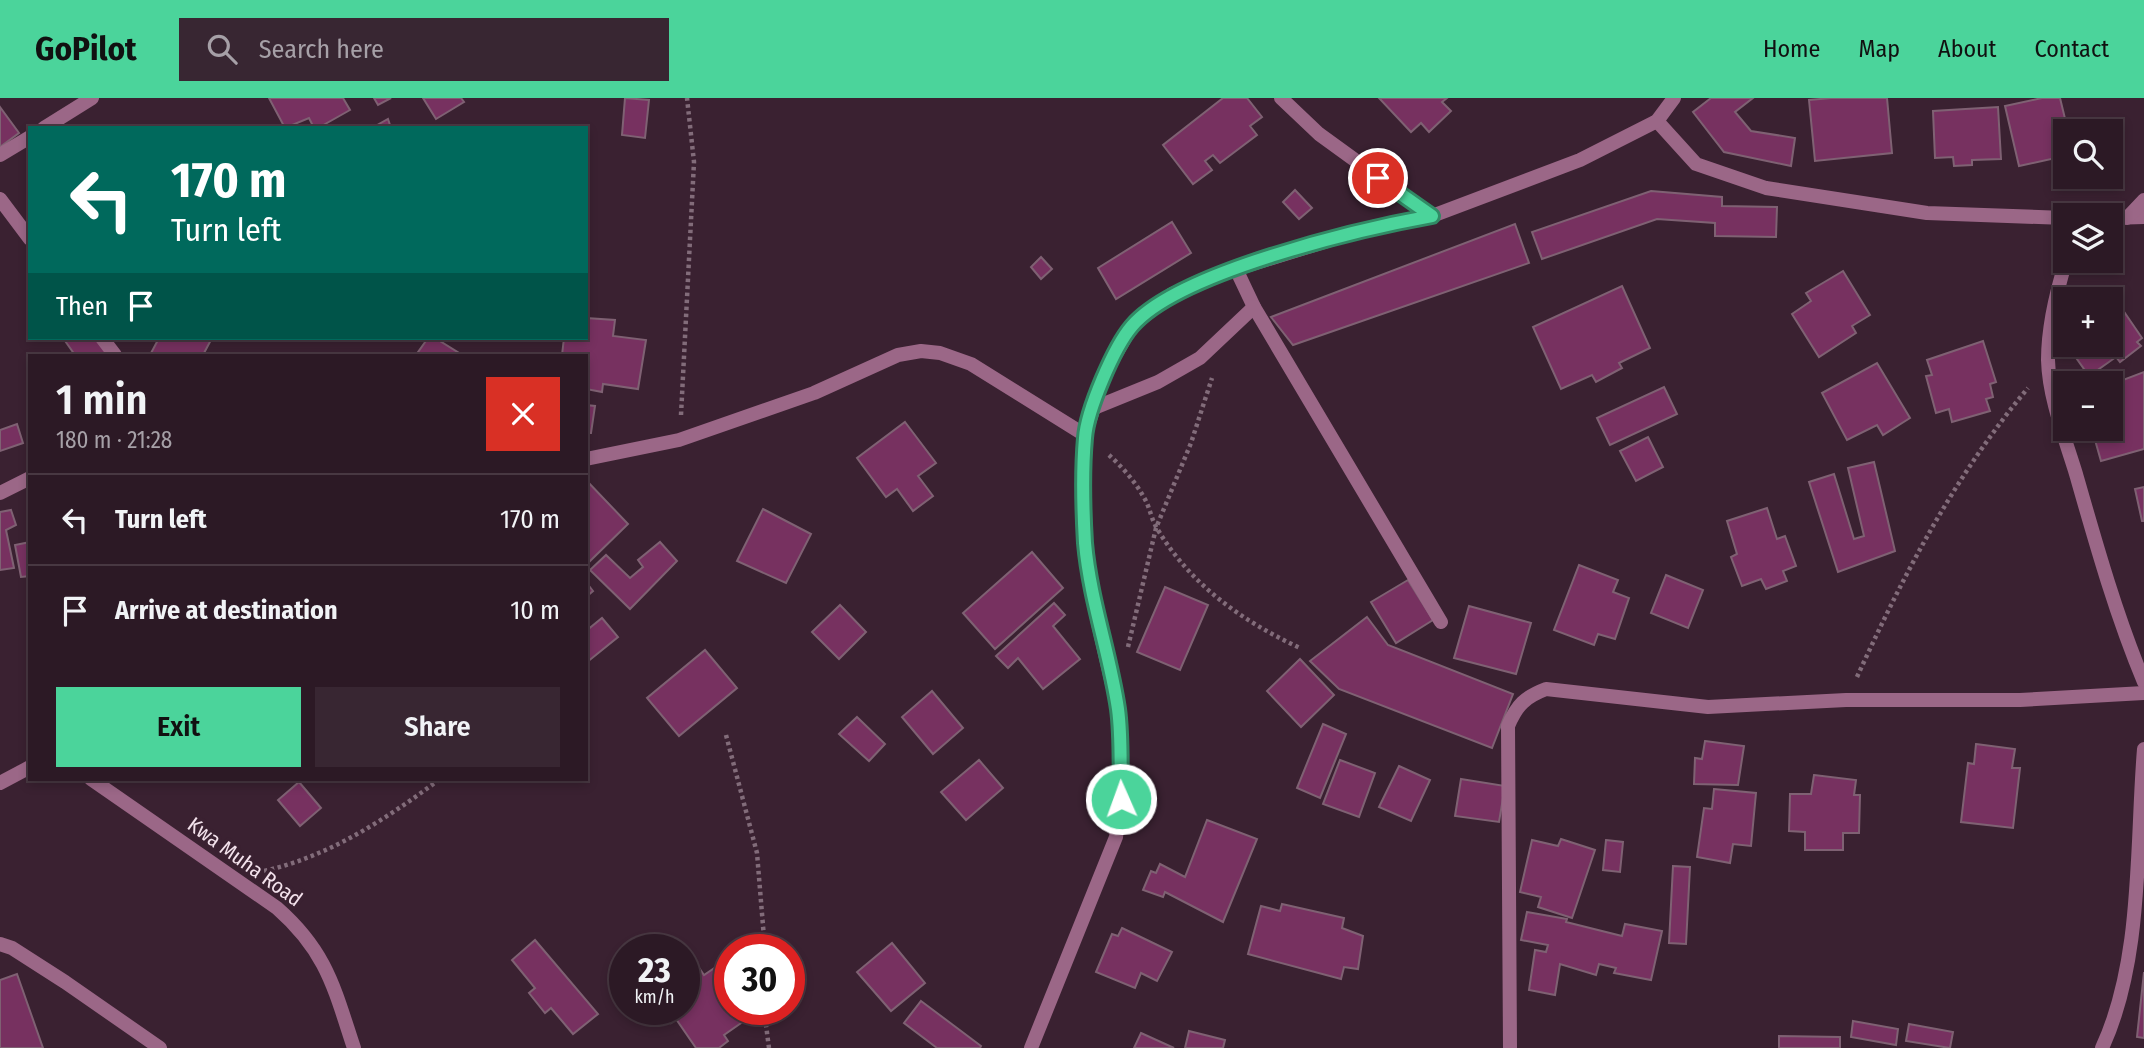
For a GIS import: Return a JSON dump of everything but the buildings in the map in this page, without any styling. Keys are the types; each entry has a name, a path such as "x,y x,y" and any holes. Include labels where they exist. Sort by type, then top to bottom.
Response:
{"street":[{"path":"47,126 92,98"},
{"path":"1281,98 1319,134 1432,216"},
{"path":"1031,1048 1106,869 1116,837 1121,799 1118,710 1097,619 1085,544 1085,435 1105,373 1132,326 1172,294 1236,269 1373,227 1432,216 1580,160 1657,121 1674,98"},
{"path":"1657,121 1696,164 1766,188 1927,212 2053,217"},
{"path":"0,155 28,137"},
{"path":"0,199 28,236"},
{"path":"2127,218 2144,200"},
{"path":"2123,218 2144,217"},
{"path":"1236,269 1254,307 1441,622"},
{"path":"2063,273 2050,320 2048,363 2060,423 2096,543 2144,682"},
{"path":"1094,408 1158,382 1200,358 1254,307"},
{"path":"588,459 679,440 814,394 898,355 921,351 940,353 971,364 1085,435"},
{"path":"0,493 28,479"},
{"path":"1510,1048 1508,726 1518,705 1530,695 1546,689 1708,706 1846,701 2020,700 2144,692"},
{"path":"2102,1048 2119,1009 2138,940 2144,749"},
{"path":"0,783 28,768"},
{"name":"Kwa Muha Road","path":"94,781 277,908 317,950 330,977 354,1048"},
{"path":"0,944 12,948 44,968 160,1048"}],"path":[{"path":"679,440 694,162 687,98"},
{"path":"1126,660 1156,528 1191,443 1225,336"},
{"path":"1846,701 1886,614 1936,518 1989,434 2048,363"},
{"path":"1085,435 1130,478 1144,496 1156,528 1186,572 1211,595 1269,634 1300,648"},
{"path":"726,735 757,853 764,934"},
{"path":"233,878 296,863 385,819 437,781"},
{"path":"766,1025 769,1048"}],"route":[{"path":"1121,799 1118,710 1097,619 1085,544 1085,435 1105,373 1132,326 1172,294 1236,269 1373,227 1432,216 1378,178"}]}
